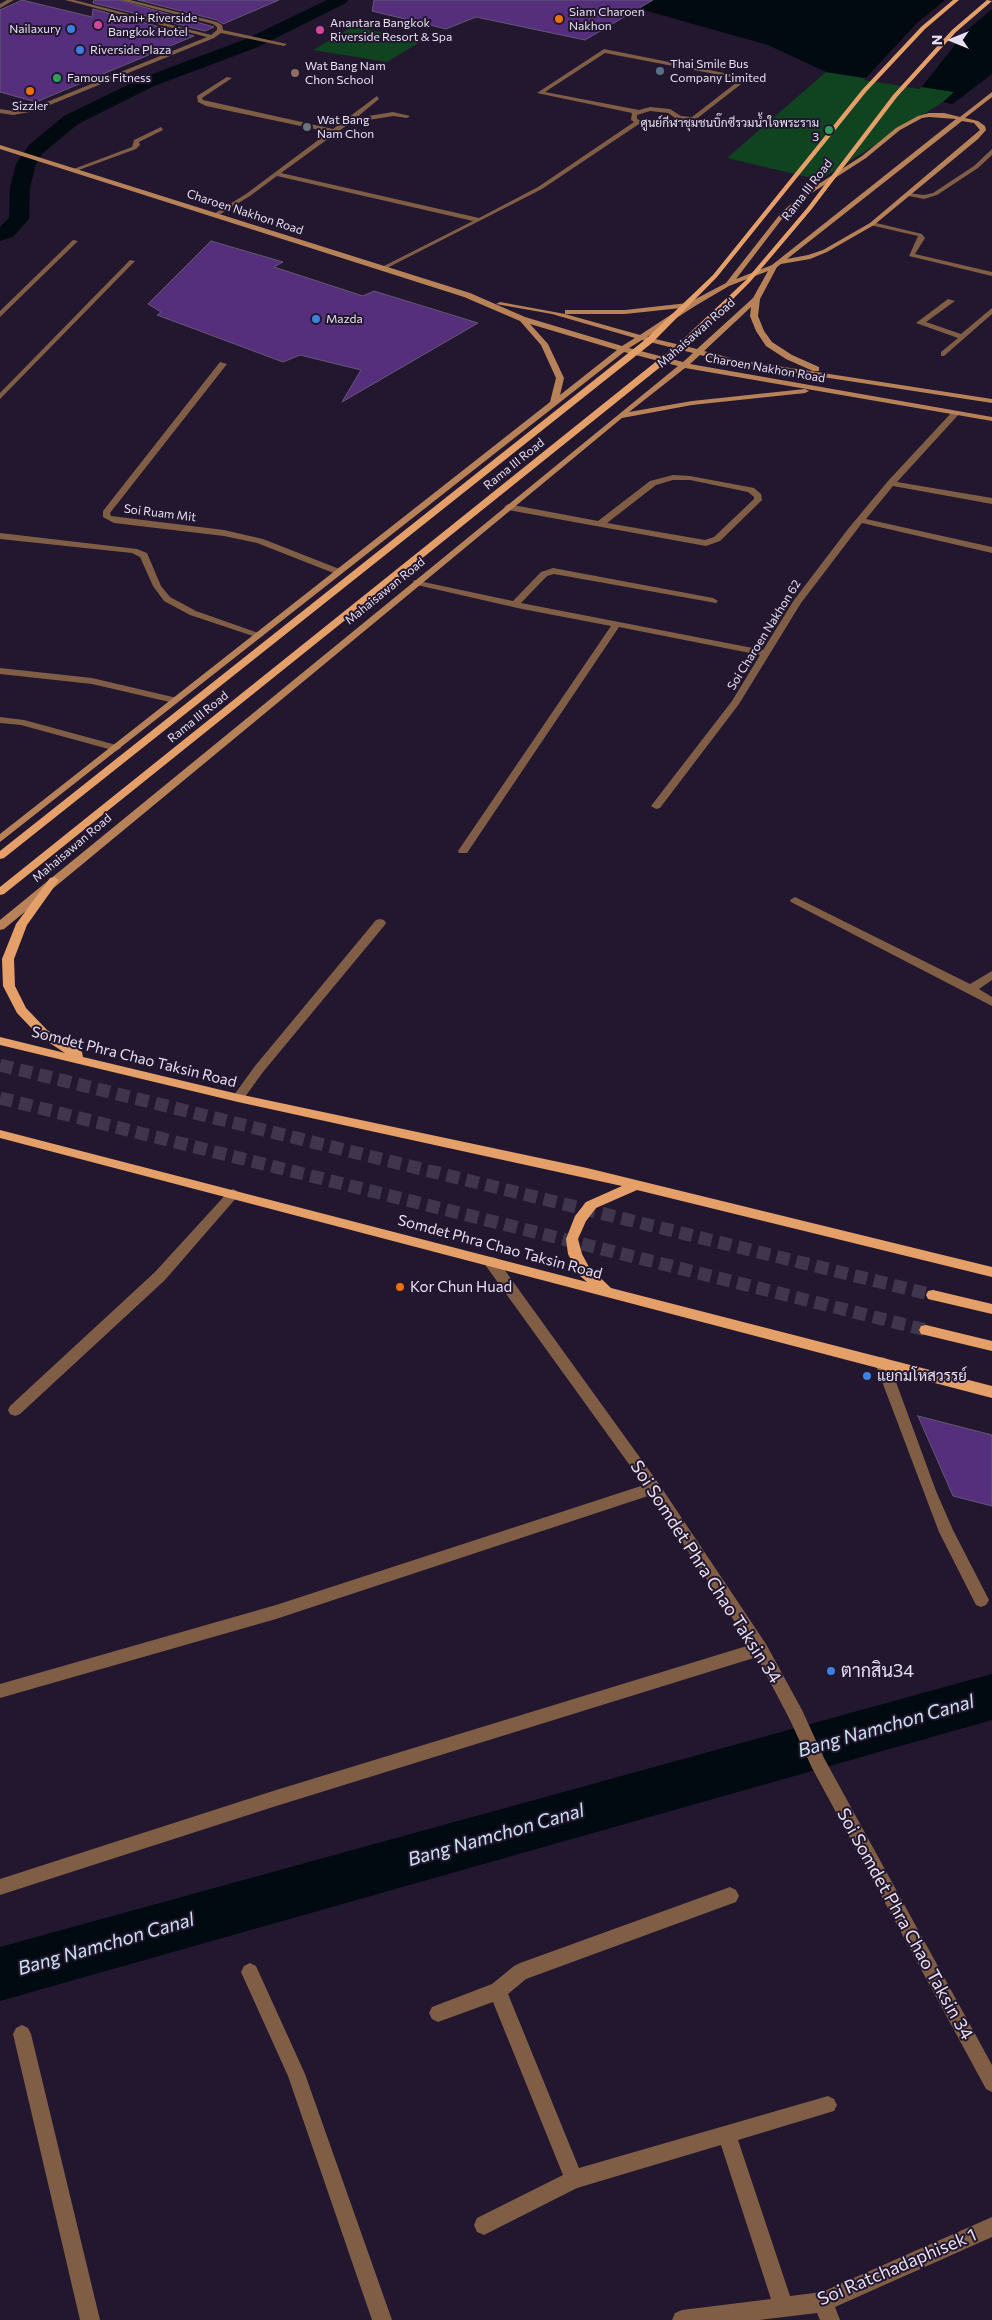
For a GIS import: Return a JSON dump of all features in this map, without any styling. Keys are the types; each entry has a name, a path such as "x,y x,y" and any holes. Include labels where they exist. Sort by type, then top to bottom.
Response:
{"main road":[{"name":"Rama III Road","path":"0,856 649,341 715,276 774,206 864,91 923,28 956,0"},
{"name":"Rama III Road","path":"0,892 681,346 748,281 809,209 895,96 954,31 990,0"},
{"name":"Mahaisawan Road","path":"0,839 174,700 623,349 692,304 727,285 776,264 992,94"},
{"path":"727,285 783,214 802,197 864,157 898,129 920,117 929,115 944,115 976,122 982,126 983,130 976,138 872,224 847,240 818,254 776,264"},
{"name":"Charoen Nakhon Road","path":"0,147 383,268 483,301 522,319 623,349 684,365 992,419"},
{"name":"Mahaisawan Road","path":"0,926 508,507 684,365 756,299 776,264"},
{"path":"756,299 754,316 760,331 770,344 789,357 830,376"},
{"name":"Charoen Nakhon Road","path":"483,301 553,312 641,338 738,362 992,401"},
{"path":"553,312 625,312 692,304"},
{"path":"522,319 544,344 560,378 554,403"},
{"path":"619,416 692,403 822,390"},
{"path":"54,880 22,924 8,959 9,986 21,1010 43,1033 88,1061"},
{"name":"Somdet Phra Chao Taksin Road","path":"0,1041 238,1098 636,1185 992,1272"},
{"name":"Somdet Phra Chao Taksin Road","path":"0,1134 992,1392"},
{"path":"610,1293 584,1271 576,1254 572,1238 580,1219 591,1204 636,1185"},
{"path":"933,1295 992,1309"},
{"path":"926,1330 992,1346"}],"street":[{"path":"0,6 11,0"},
{"path":"68,0 212,37"},
{"path":"124,0 215,23 220,26 220,31"},
{"path":"0,111 13,113 33,110 212,37 220,31 284,44"},
{"path":"638,112 633,117 638,122 659,126 673,123 679,118 693,119 746,78 604,51 540,94 638,112 664,110 675,113 679,118"},
{"path":"138,59 150,62"},
{"path":"103,74 114,77"},
{"path":"229,78 199,98 200,101 206,104 334,131"},
{"path":"215,215 276,174 377,98"},
{"path":"348,121 393,114 407,116"},
{"path":"383,268 540,188 638,122"},
{"path":"74,170 134,148 137,145 136,141 161,129"},
{"path":"907,195 924,197 935,194 976,167 992,152"},
{"path":"276,174 479,220"},
{"path":"872,224 920,235 922,238 911,255 992,274"},
{"path":"0,315 75,241"},
{"path":"0,396 132,261"},
{"path":"950,301 920,323 964,337"},
{"path":"944,354 992,310"},
{"name":"Soi Ruam Mit","path":"223,364 106,513 107,516 114,520 224,533 251,539 339,572"},
{"name":"Soi Charoen Nakhon 62","path":"656,806 736,702 797,602 891,483 956,413"},
{"path":"508,507 600,524 706,543 717,539 758,500 758,496 751,490 690,478 673,477 653,483 600,524"},
{"path":"891,483 992,501"},
{"path":"860,520 992,550"},
{"path":"0,536 134,551 144,555 157,586 167,599 193,613 259,635"},
{"path":"515,604 544,574 553,571 713,601"},
{"path":"417,582 515,604 766,653"},
{"path":"463,851 549,727 617,624"},
{"path":"0,671 92,681 174,700"},
{"path":"0,720 21,722 116,748"},
{"path":"795,900 971,989 992,1002"},
{"path":"238,1098 259,1069 380,923"},
{"path":"971,989 992,975"},
{"path":"15,1410 160,1276 233,1194"},
{"name":"Soi Somdet Phra Chao Taksin 34","path":"491,1262 654,1488 761,1649 796,1715 818,1763 992,2084"},
{"path":"882,1364 946,1532 980,1600"},
{"path":"0,1692 276,1612 654,1488"},
{"path":"0,1887 273,1799 761,1649"},
{"path":"438,2013 498,1991 520,1972 730,1896"},
{"path":"250,1972 296,2074 382,2320"},
{"path":"498,1991 574,2179"},
{"path":"22,2034 90,2320"},
{"path":"484,2225 574,2179 828,2105"},
{"path":"726,2134 783,2306"},
{"name":"Soi Ratchadaphisek 1","path":"682,2320 823,2302 992,2227"},
{"path":"823,2302 830,2320"}],"green space":[{"path":"352,27 425,39 387,62 313,50"},
{"name":"ศูนย์กีฬาชุมชนบิ๊กซีรวมน้ำใจพระราม 3","path":"826,72 955,92 943,102 820,180 727,158"}],"shaded area":[{"path":"608,0 992,0 992,113 943,102 954,92 826,72 768,45"}],"pier":[{"path":"945,0 992,0 992,9 966,31 920,89 864,80 917,23"},
{"path":"992,74 992,112 989,115 950,106"}],"building":[{"name":"Riverside Plaza","path":"22,0 92,17 93,9 194,36 36,102 0,92 0,10"},
{"path":"94,0 119,0 214,27 205,31 93,3"},
{"path":"138,0 279,0 223,24 217,20"},
{"path":"374,0 653,0 585,40 476,17 446,29 372,11"},
{"name":"Mazda","path":"211,241 283,262 274,267 363,296 374,291 478,323 342,402 361,370 300,355 283,362 157,315 161,312 148,304"},
{"path":"918,1416 992,1435 992,1506 953,1496"}],"waterway":[{"path":"0,235 6,233 19,219 21,204 20,187 26,164 36,149 71,120 148,82 252,43 340,0"},
{"name":"Bang Namchon Canal","path":"0,1974 992,1697"}],"tunnel":[{"path":"0,1065 933,1295"},
{"path":"0,1098 926,1330"}],"place":[{"name":"Siam Charoen Nakhon","path":"559,19"},
{"name":"Avani+ Riverside Bangkok Hotel","path":"98,25"},
{"name":"Nailaxury","path":"71,29"},
{"name":"Anantara Bangkok Riverside Resort & Spa","path":"320,30"},
{"name":"Riverside Plaza","path":"80,50"},
{"name":"Thai Smile Bus Company Limited","path":"660,71"},
{"name":"Wat Bang Nam Chon School","path":"295,73"},
{"name":"Famous Fitness","path":"57,78"},
{"name":"Sizzler","path":"30,91"},
{"name":"Wat Bang Nam Chon","path":"307,127"},
{"name":"ศูนย์กีฬาชุมชนบิ๊กซีรวมน้ำใจพระราม 3","path":"829,130"},
{"name":"Mazda","path":"316,319"},
{"name":"Kor Chun Huad","path":"400,1287"},
{"name":"แยกมโหสวรรย์","path":"867,1376"},
{"name":"ตากสิน34","path":"831,1671"}]}
